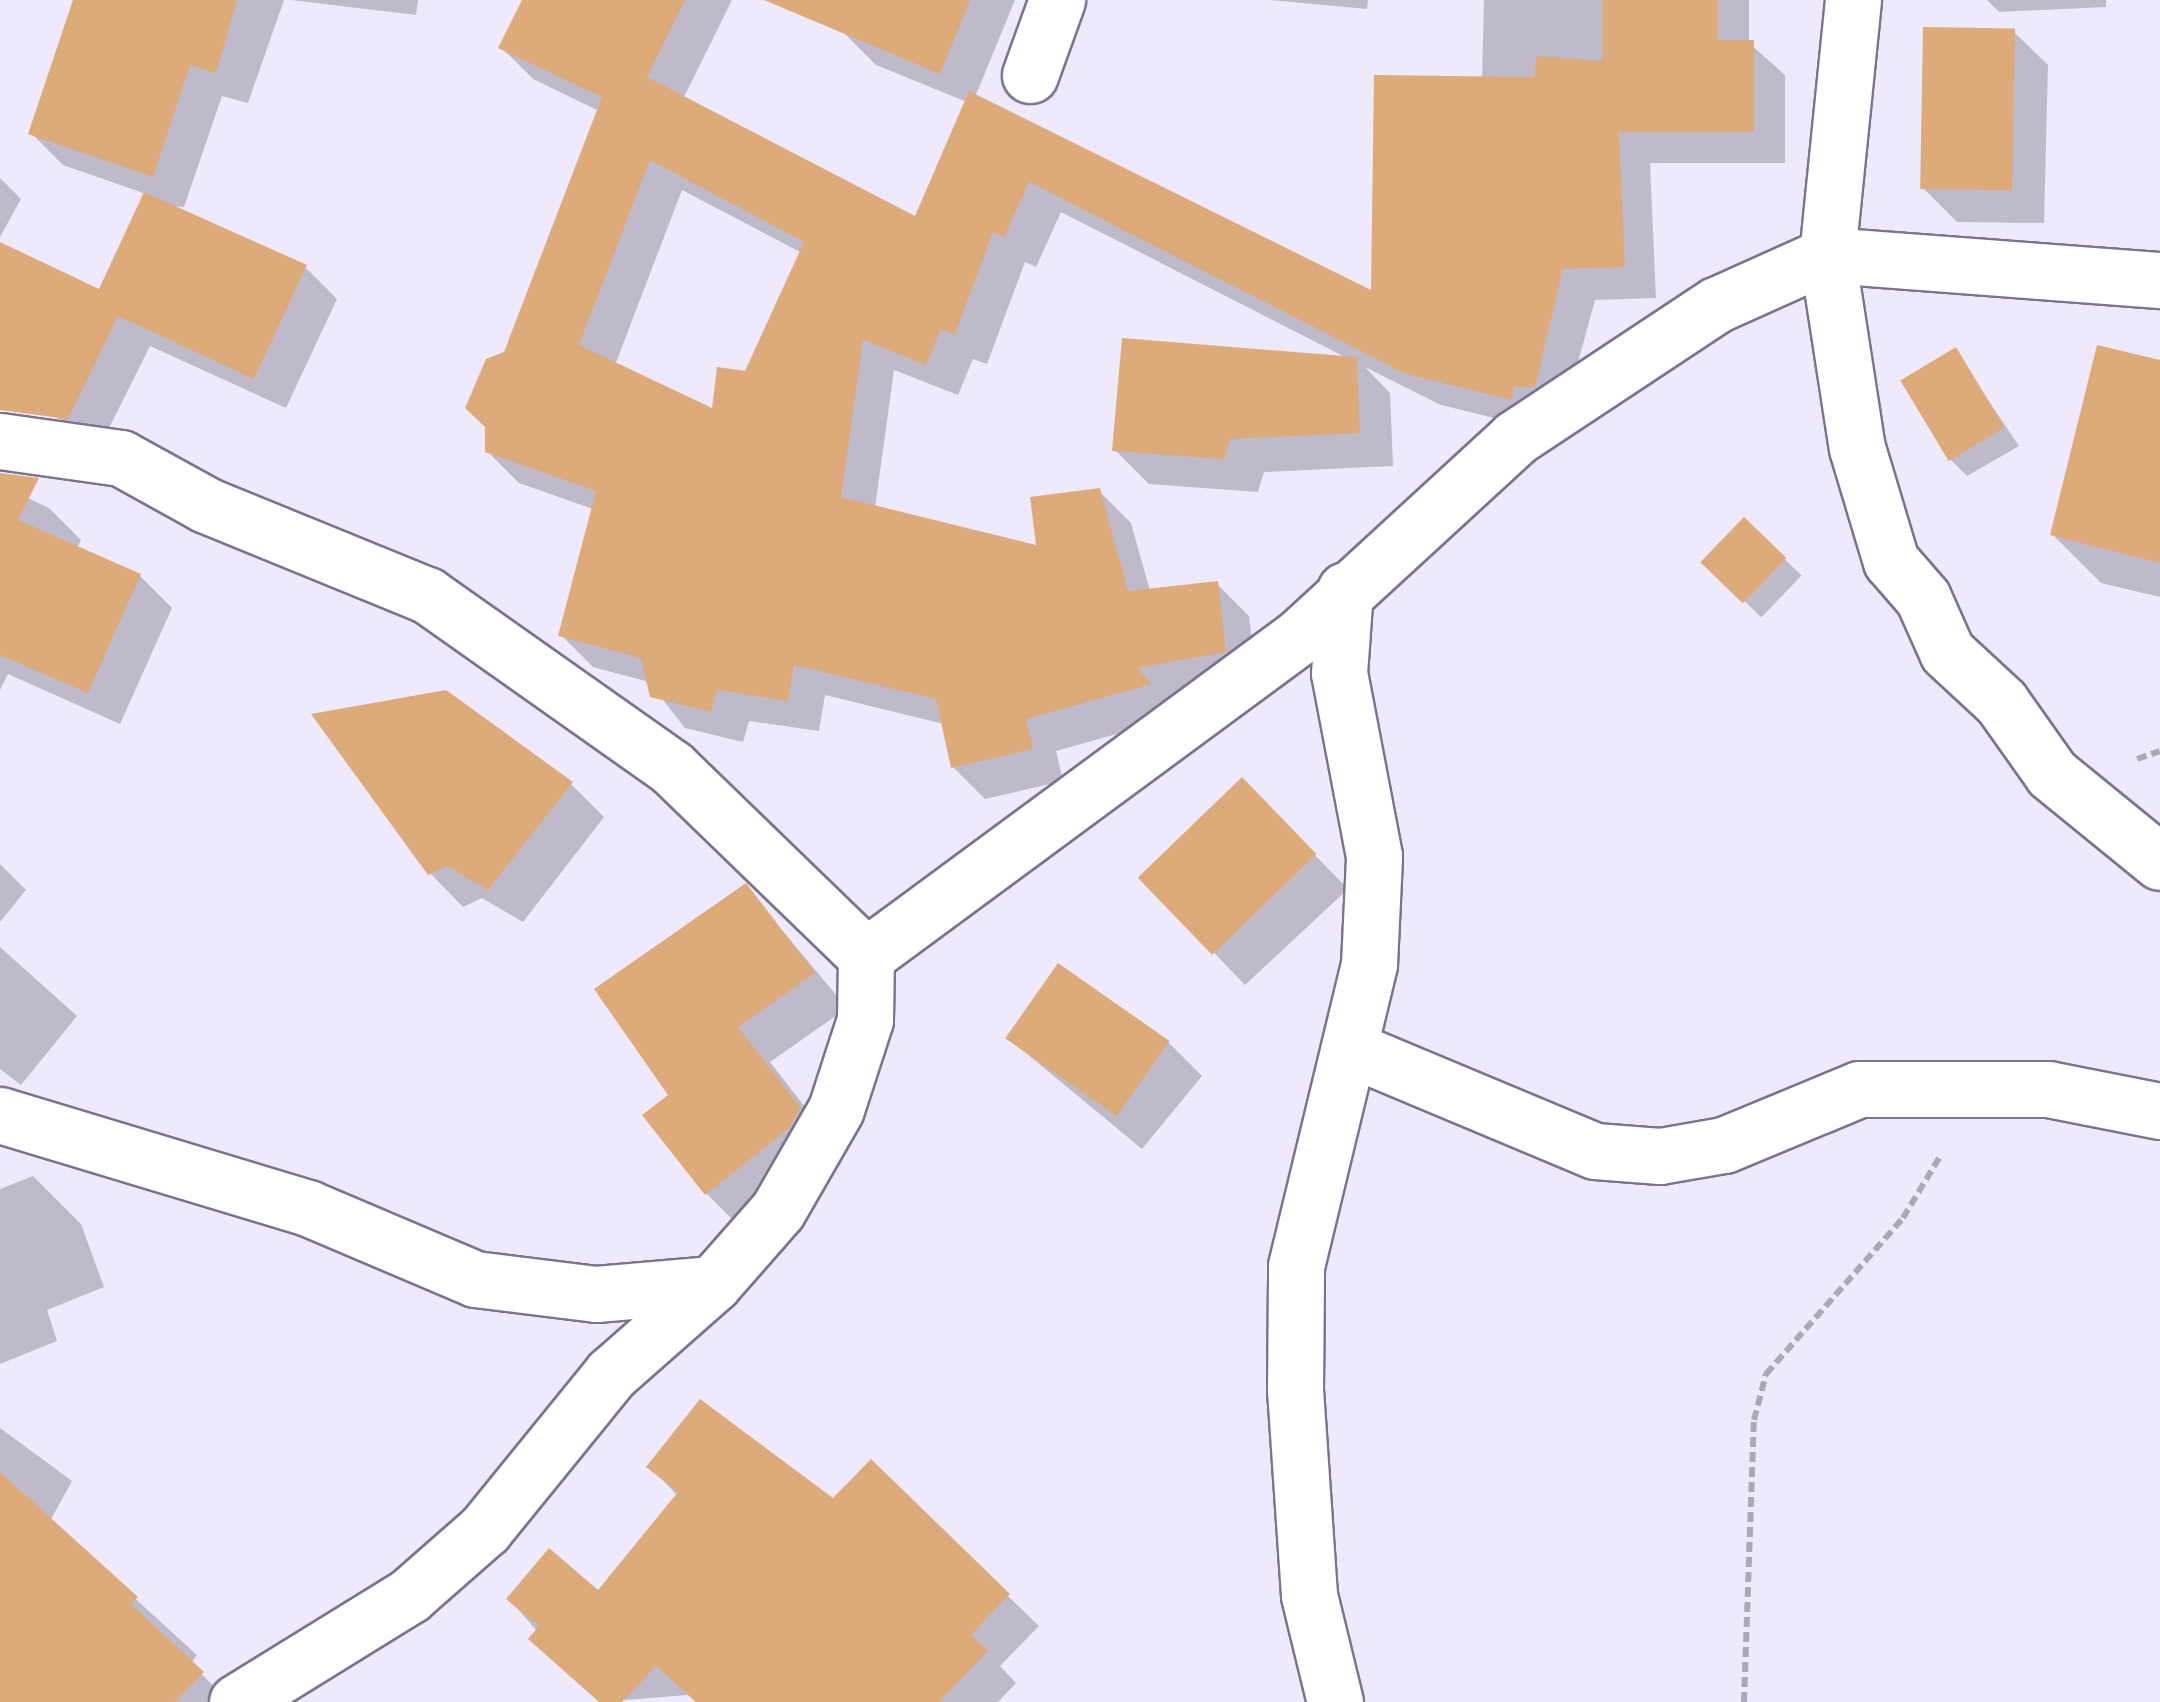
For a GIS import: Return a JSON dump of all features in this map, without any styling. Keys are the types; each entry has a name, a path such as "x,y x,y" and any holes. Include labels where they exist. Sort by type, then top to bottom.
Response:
{"street":[{"path":"1030,75 1057,0"},
{"path":"1854,0 1828,256 1857,448 1891,562 1923,598 1947,652 2002,702 2052,774 2160,862"},
{"path":"866,956 1300,636 1345,590 1515,438 1716,305 1828,256 2160,280"},
{"path":"0,441 122,458 206,506 427,595 671,767 866,956 865,1020 836,1109 778,1210 713,1284 611,1374 484,1529 410,1595 237,1702"},
{"path":"1335,1702 1309,1595 1296,1266 1351,1049 1368,964 1374,856 1339,674 1345,590"},
{"path":"1351,1049 1595,1151 1660,1156 1724,1145 1858,1089 1949,1085 2048,1089 2160,1111"},
{"path":"0,1115 308,1208 474,1279 596,1294 713,1284"}],"path":[{"path":"1744,1702 1754,1420 1766,1374 1930,1184 1949,1085"}],"building":[{"path":"73,0 237,0 216,73 190,65 153,177 28,134"},
{"path":"522,0 685,0 647,77 915,216 969,91 1371,290 1374,75 1535,77 1536,56 1602,61 1602,0 1718,0 1718,40 1754,40 1754,132 1619,132 1625,267 1563,269 1535,387 1514,387 1512,400 1406,374 1029,182 1004,237 993,232 955,334 941,329 926,365 863,340 841,497 1036,545 1030,497 1100,488 1128,591 1218,581 1226,652 1137,668 1152,684 1026,719 1033,749 951,768 936,699 794,665 788,701 717,690 711,712 650,697 641,658 558,636 596,491 485,452 485,427 465,408 486,359 504,352 602,97 498,48","holes":["650,160 804,242 745,371 717,367 712,408 579,345"]},
{"path":"764,0 970,0 940,74"},
{"path":"1923,27 2015,29 2012,191 1920,189"},
{"path":"144,192 307,265 254,379 118,316 68,419 0,410 0,242 99,289"},
{"path":"1122,338 1357,357 1360,433 1230,439 1224,459 1112,451"},
{"path":"2097,345 2160,360 2160,563 2050,535"},
{"path":"1956,347 2004,428 1949,461 1900,380"},
{"path":"0,473 39,478 18,520 141,574 88,693 0,655"},
{"path":"1744,517 1786,558 1743,603 1700,562"},
{"path":"446,690 573,782 488,890 447,866 428,875 311,714"},
{"path":"1242,777 1316,854 1212,955 1138,878"},
{"path":"746,883 815,973 738,1027 801,1108 788,1129 705,1195 642,1115 668,1095 594,989"},
{"path":"1058,963 1169,1041 1117,1116 1005,1038"},
{"path":"700,1399 833,1498 871,1459 1010,1594 971,1635 988,1651 939,1702 696,1702 656,1666 622,1702 599,1702 528,1639 539,1626 506,1599 549,1548 598,1590 678,1492 646,1467"},
{"path":"0,1472 138,1597 131,1604 204,1672 175,1702 0,1702"}]}
